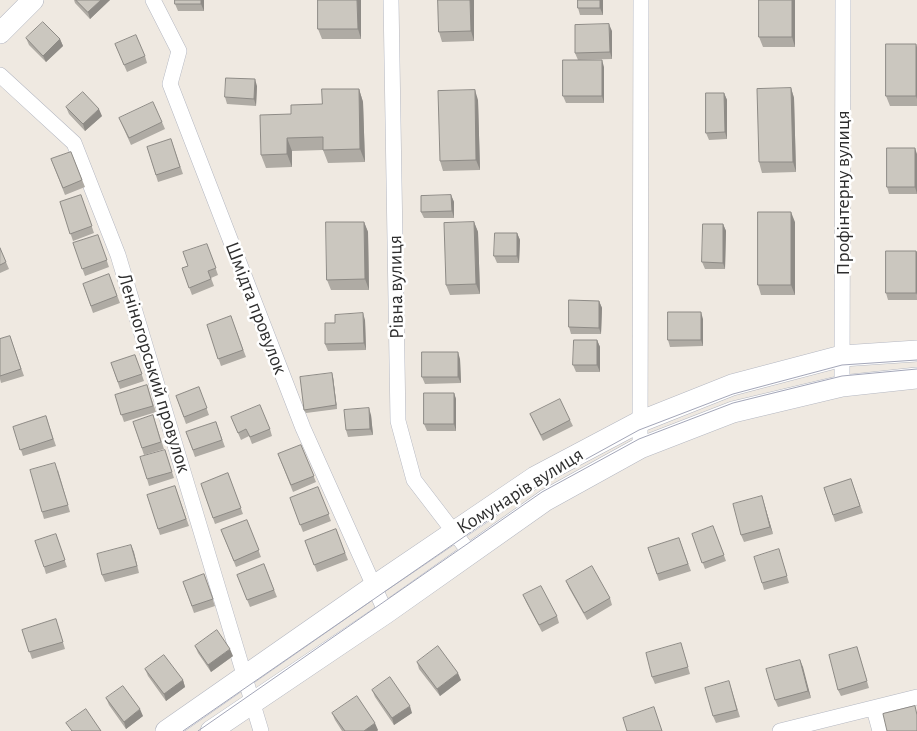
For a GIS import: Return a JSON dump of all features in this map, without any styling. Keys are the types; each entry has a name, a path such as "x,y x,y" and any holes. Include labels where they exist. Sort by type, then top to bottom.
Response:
{"street":[{"path":"0,33 32,0"},
{"name":"Шмідта провулок","path":"153,0 178,51 170,84 303,428 386,612"},
{"name":"Рівна вулиця","path":"391,0 398,421 414,480 470,553"},
{"path":"640,448 642,0"},
{"name":"Профінтерну вулиця","path":"842,386 843,0"},
{"name":"Леніногорський провулок","path":"0,75 74,143 118,255 261,731"},
{"name":"Комунарів вулиця","path":"166,731 374,586 535,477 639,422 732,384 842,356 917,351"},
{"name":"Комунарів вулиця","path":"211,731 546,500 640,448 733,412 842,386 917,378"},
{"path":"780,731 917,697"},
{"path":"874,709 880,731"}],"building":[{"path":"76,0 101,0 88,12"},
{"path":"175,0 201,0 201,4 175,4"},
{"path":"318,0 357,0 358,29 318,29"},
{"path":"438,0 470,0 471,31 439,32"},
{"path":"578,0 600,0 600,8 578,8"},
{"path":"759,0 792,0 792,37 759,37"},
{"path":"43,22 60,39 43,56 26,38"},
{"path":"609,24 610,52 575,53 575,25"},
{"path":"136,35 145,56 124,65 115,44"},
{"path":"886,44 916,44 916,96 886,96"},
{"path":"563,60 602,60 602,96 563,96"},
{"path":"226,78 255,79 254,99 225,97"},
{"path":"791,88 793,162 759,162 757,89"},
{"path":"322,89 359,89 360,149 323,150 323,137 287,138 287,154 261,155 260,115 291,114 291,105 322,104"},
{"path":"475,90 476,160 440,161 438,91"},
{"path":"83,92 99,109 83,124 66,107"},
{"path":"706,93 724,93 725,132 706,133"},
{"path":"153,102 162,122 129,138 119,118"},
{"path":"171,139 180,167 156,175 147,147"},
{"path":"887,148 915,148 915,187 887,187"},
{"path":"71,152 82,180 63,188 51,159"},
{"path":"81,195 92,226 70,234 60,202"},
{"path":"451,195 452,211 421,212 421,196"},
{"path":"758,212 791,212 791,285 758,285"},
{"path":"326,222 364,222 365,279 327,280"},
{"path":"474,222 476,284 446,285 444,223"},
{"path":"703,224 723,224 723,263 702,262"},
{"path":"495,233 517,233 517,256 494,256"},
{"path":"98,235 107,260 82,269 73,243"},
{"path":"207,244 216,268 208,271 211,279 189,288 182,268 188,266 183,252"},
{"path":"0,248 6,262 0,265"},
{"path":"886,251 916,251 916,293 886,293"},
{"path":"109,274 117,296 91,306 83,284"},
{"path":"569,300 599,301 599,328 569,327"},
{"path":"668,312 701,312 701,340 668,340"},
{"path":"363,313 364,343 325,344 325,323 335,323 335,315"},
{"path":"231,316 243,350 218,359 207,325"},
{"path":"10,336 21,369 0,376 0,339"},
{"path":"574,340 597,340 597,365 573,365"},
{"path":"422,352 458,352 458,377 422,377"},
{"path":"135,355 142,374 118,382 111,363"},
{"path":"332,373 336,405 304,410 300,377"},
{"path":"147,385 153,406 121,415 115,395"},
{"path":"199,387 207,408 184,417 176,396"},
{"path":"424,393 454,393 454,424 424,424"},
{"path":"560,399 570,420 541,435 530,414"},
{"path":"260,405 270,429 250,437 246,429 238,433 231,417"},
{"path":"369,408 370,429 346,430 344,410"},
{"path":"153,415 161,442 142,448 133,422"},
{"path":"46,416 53,439 20,450 13,427"},
{"path":"216,422 222,440 193,450 186,432"},
{"path":"301,445 314,476 291,485 278,454"},
{"path":"165,450 172,472 147,479 140,457"},
{"path":"55,463 68,505 42,512 30,470"},
{"path":"228,473 241,508 213,518 201,484"},
{"path":"851,479 860,506 833,515 824,488"},
{"path":"175,486 186,519 158,529 147,495"},
{"path":"318,487 329,514 300,525 290,498"},
{"path":"762,496 770,527 741,535 733,504"},
{"path":"247,520 259,550 234,561 221,530"},
{"path":"713,526 724,555 702,563 692,534"},
{"path":"336,529 345,553 314,565 305,541"},
{"path":"56,534 65,560 44,567 35,541"},
{"path":"679,538 688,564 657,574 648,548"},
{"path":"131,545 137,566 102,575 97,554"},
{"path":"779,549 787,576 762,583 754,557"},
{"path":"264,564 274,590 247,600 237,575"},
{"path":"592,566 610,598 584,613 566,581"},
{"path":"204,574 213,599 192,606 183,582"},
{"path":"541,586 557,616 539,625 523,595"},
{"path":"56,619 63,642 29,652 22,630"},
{"path":"217,630 230,649 208,665 195,646"},
{"path":"681,643 688,667 652,677 646,653"},
{"path":"438,646 458,673 437,689 417,662"},
{"path":"857,647 867,681 838,690 829,655"},
{"path":"164,655 183,680 164,694 145,669"},
{"path":"800,660 808,691 775,700 766,669"},
{"path":"390,677 410,706 392,718 372,690"},
{"path":"729,681 737,710 713,716 705,688"},
{"path":"123,686 140,709 124,722 106,698"},
{"path":"357,696 375,723 364,731 345,731 332,713"},
{"path":"915,706 917,731 887,731 883,714"},
{"path":"654,707 662,731 627,731 623,718"},
{"path":"86,709 101,731 72,731 66,723"}],"tram line":[{"path":"183,731 539,485 639,430 733,394 842,365 917,360"},
{"path":"198,731 542,492 639,439 733,403 842,376 917,369"}]}
